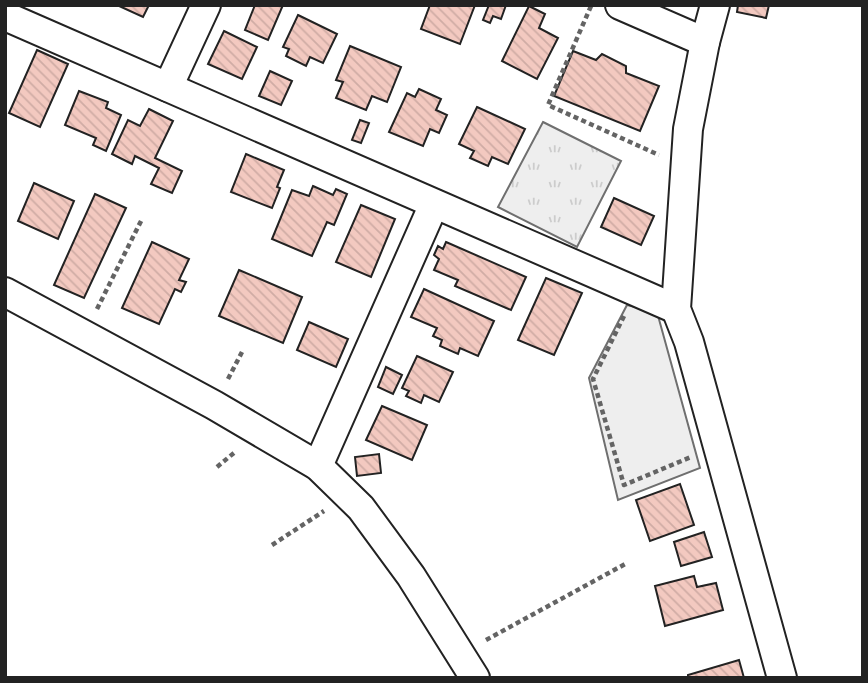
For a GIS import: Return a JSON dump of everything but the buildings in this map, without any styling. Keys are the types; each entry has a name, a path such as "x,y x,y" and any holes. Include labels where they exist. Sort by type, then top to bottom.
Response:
{"street":[{"path":"168,87 206,5"},
{"path":"620,5 705,42"},
{"path":"715,5 688,129 676,309 689,342 782,678"},
{"path":"5,16 676,309"},
{"path":"318,466 434,204"},
{"path":"5,292 214,405 302,454 318,466 361,508 411,576 475,678"}],"path":[{"path":"591,5 548,105 685,166"},
{"path":"84,335 142,219"},
{"path":"641,294 628,308 593,379 624,485 718,446"},
{"path":"272,545 347,495"},
{"path":"460,653 627,563"}],"green space":[{"path":"543,122 621,161 577,247 498,207"},
{"path":"627,305 657,312 700,468 618,500 589,378"}]}
